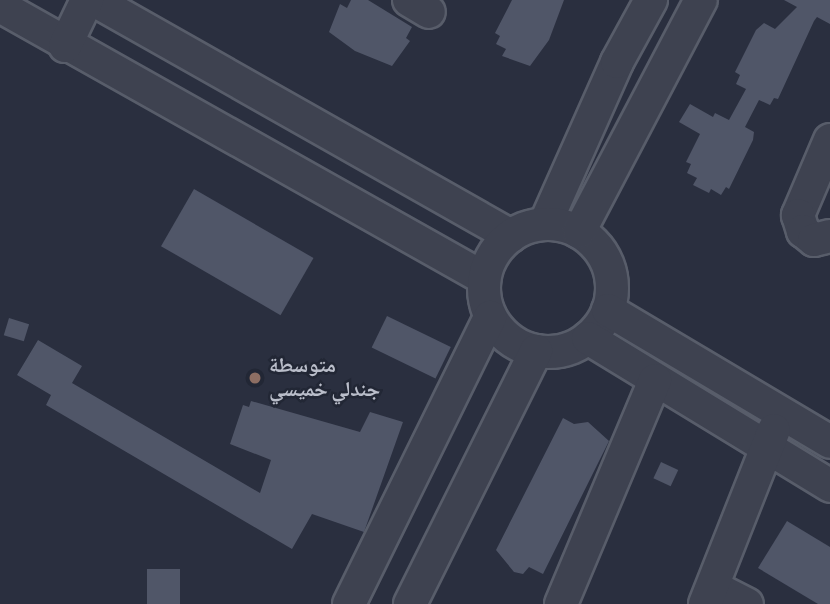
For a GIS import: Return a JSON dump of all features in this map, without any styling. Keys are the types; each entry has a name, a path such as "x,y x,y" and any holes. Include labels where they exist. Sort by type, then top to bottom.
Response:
{"street":[{"path":"65,46 87,0"},
{"path":"94,0 511,236"},
{"path":"545,224 617,62 650,0"},
{"path":"579,232 701,0"},
{"path":"0,6 65,46 484,278"},
{"path":"830,141 797,215 803,231 814,240 830,236"},
{"path":"349,604 490,317 484,278 494,254 511,236 545,224 579,232 605,259 611,275 608,310 588,338 572,347 536,351 518,344 490,317"},
{"path":"608,310 830,442"},
{"path":"588,338 830,486"},
{"path":"410,604 536,351"},
{"path":"561,604 589,528 655,380"},
{"path":"747,604 709,596 764,448 784,413"}],"building":[{"path":"351,0 368,0 412,27 406,38 410,41 392,66 355,51 329,32 340,4 347,8"},
{"path":"512,0 564,0 549,40 530,66 502,56 506,49 496,44 500,36 495,33"},
{"path":"784,0 830,0 830,24 817,17 814,21 778,99 774,98 770,105 759,100 745,127 754,132 753,140 729,189 726,187 721,195 711,189 709,193 693,185 697,178 687,173 691,164 686,162 700,134 679,122 690,104 713,117 715,113 729,120 746,89 736,84 740,75 735,72 756,30 764,23 775,29 797,7"},
{"path":"194,189 314,258 281,315 161,246"},
{"path":"387,316 451,347 435,379 372,347"},
{"path":"9,318 29,324 24,341 4,335"},
{"path":"38,340 82,366 72,383 260,493 271,460 230,444 243,405 249,407 251,401 360,432 370,412 403,422 364,532 312,514 292,549 46,405 51,395 17,375"},
{"path":"563,418 574,424 588,422 609,441 543,574 529,567 523,574 514,572 496,550"},
{"path":"661,462 678,470 671,486 653,478"},
{"path":"787,521 830,547 830,604 818,604 758,568"},
{"path":"147,569 180,569 180,604 147,604"}],"place":[{"name":"متوسطة جندلي خميسي","path":"255,378"}]}
